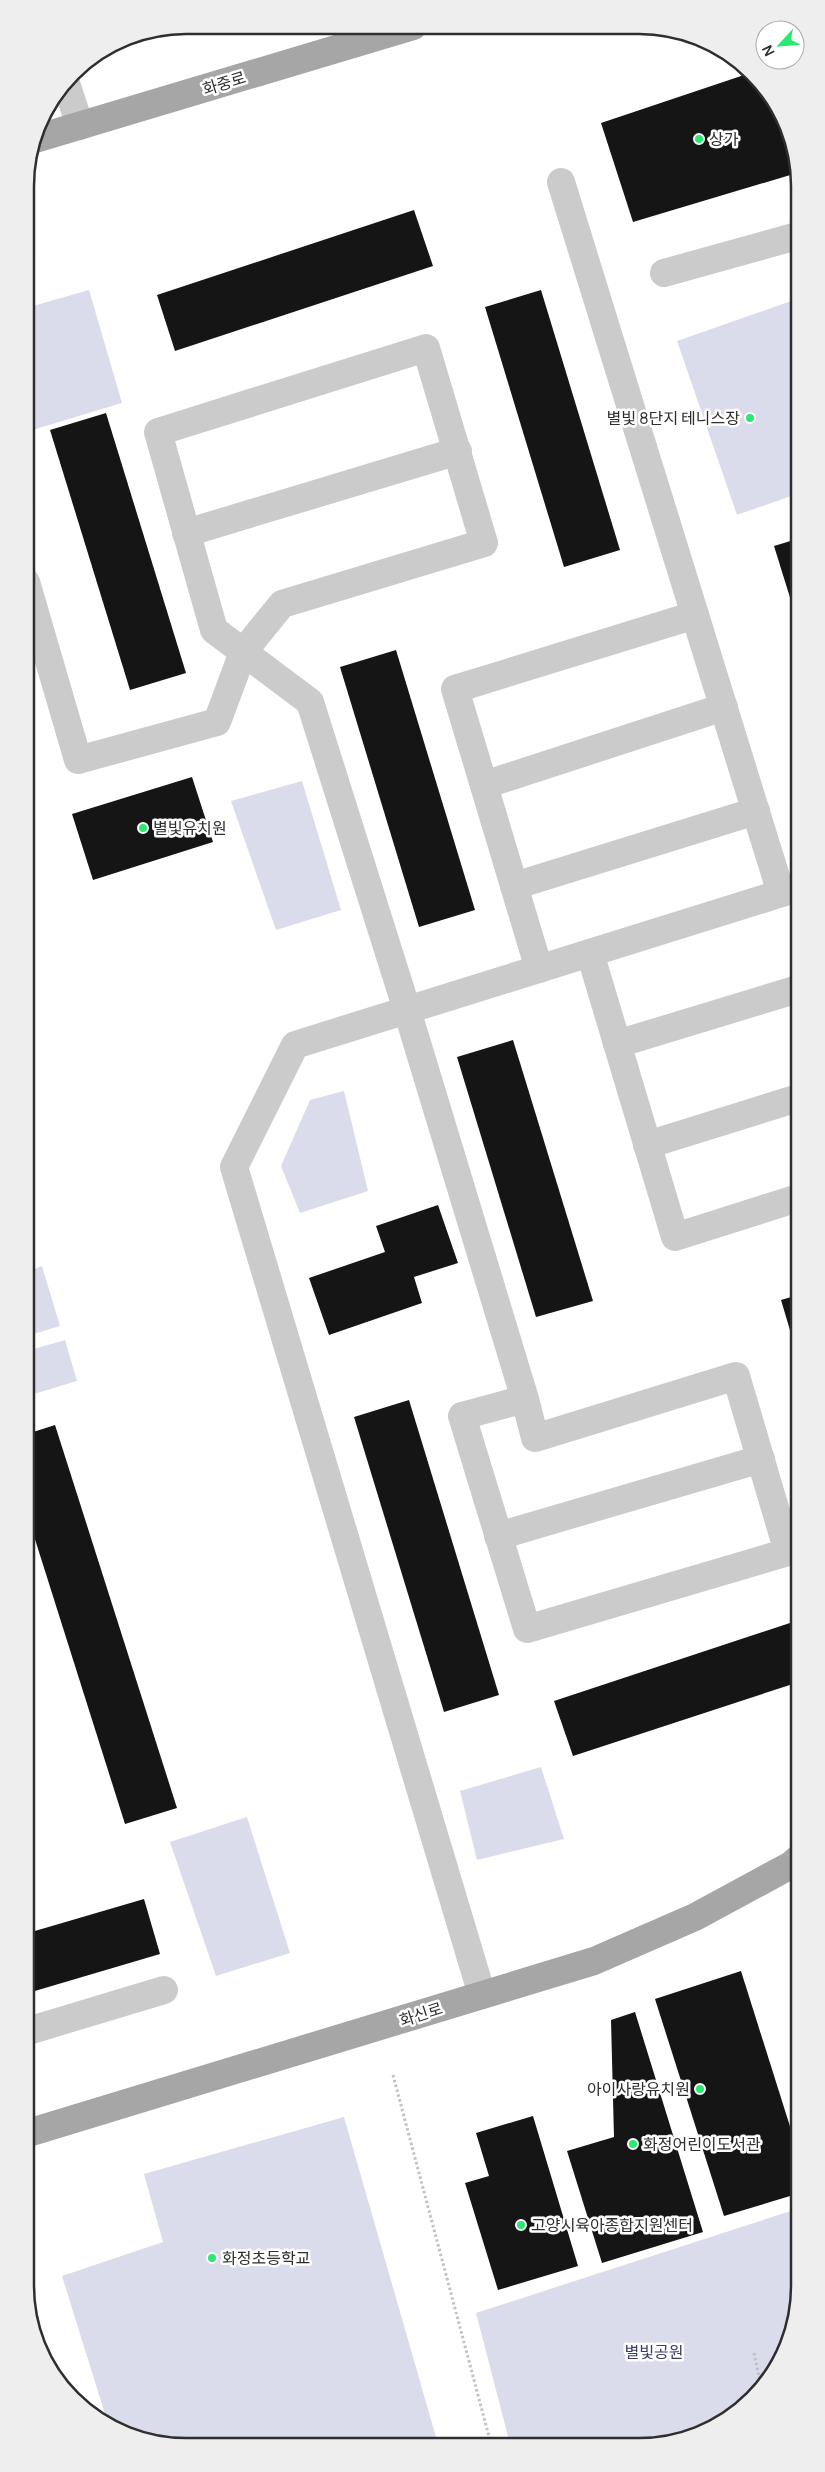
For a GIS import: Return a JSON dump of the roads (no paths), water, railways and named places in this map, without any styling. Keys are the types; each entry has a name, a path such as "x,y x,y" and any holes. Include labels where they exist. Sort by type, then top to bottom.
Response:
{"main road":[{"name":"화중로","path":"42,137 386,34"},
{"name":"화신로","path":"34,2131 594,1962 695,1917 791,1865"}],"street":[{"path":"68,89 80,126"},
{"path":"482,1995 234,1167 295,1045 789,891 756,811 561,182"},
{"path":"664,273 791,238"},
{"path":"34,609 78,760 217,722 243,652 282,604 484,543 426,348 158,432 214,630 243,652 310,702 407,1010 524,1398 535,1438 736,1376 788,1552 527,1629 462,1416 524,1398"},
{"path":"186,533 458,451"},
{"path":"539,969 455,689 695,615"},
{"path":"484,785 724,707"},
{"path":"514,886 756,811"},
{"path":"590,953 675,1237 791,1200"},
{"path":"617,1044 791,991"},
{"path":"647,1145 791,1100"},
{"path":"498,1536 761,1459"},
{"path":"34,2029 164,1990"}],"place":[{"name":"상가","path":"699,139"},
{"name":"별빛 8단지 테니스장","path":"750,418"},
{"name":"별빛유치원","path":"143,828"},
{"name":"아이사랑유치원","path":"700,2089"},
{"name":"화정어린이도서관","path":"633,2144"},
{"name":"고양시육아종합지원센터","path":"521,2225"},
{"name":"화정초등학교","path":"212,2258"}],"park label":[{"name":"별빛공원","path":"654,2352"}]}
